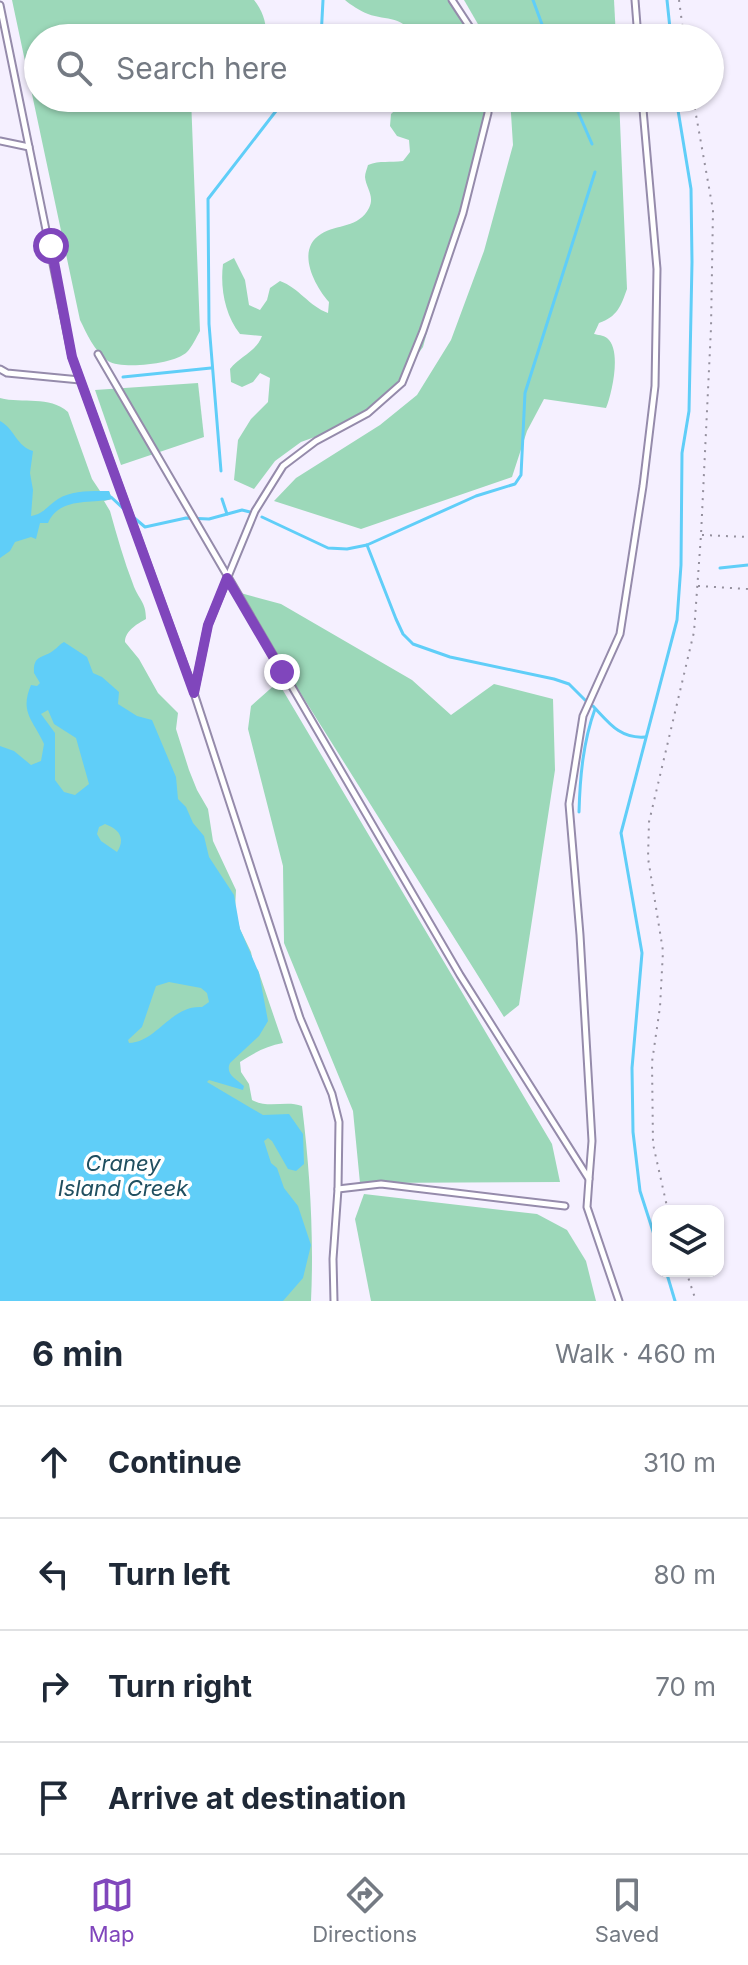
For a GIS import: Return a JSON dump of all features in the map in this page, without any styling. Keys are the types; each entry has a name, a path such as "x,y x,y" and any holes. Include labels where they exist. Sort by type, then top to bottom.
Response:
{"lane":[{"path":"452,0 468,24"},
{"path":"635,0 637,24"},
{"path":"0,5 72,357 194,693 300,1018 332,1094 339,1122 334,1301"},
{"path":"194,693 208,625 255,511 283,466 316,441 368,413 402,383 463,213 488,112"},
{"path":"619,1301 587,1207 592,1141 569,804 583,716 620,634 655,386 657,269 643,112"},
{"path":"0,141 29,147"},
{"path":"98,354 460,975 589,1179"},
{"path":"0,369 7,373 80,380"},
{"path":"338,1189 381,1184 565,1206"}],"path":[{"path":"679,0 682,24"},
{"path":"667,1205 653,1144 652,1062 660,1007 663,951 648,858 649,834 694,632 701,535 713,220 695,112"},
{"path":"701,535 748,537"},
{"path":"697,586 748,589"},
{"path":"688,1277 696,1301"}],"green space":[{"path":"12,0 254,0 265,23 24,24 24,56"},
{"path":"345,0 450,0 466,24 402,24 356,8"},
{"path":"464,0 614,0 615,24 478,24"},
{"path":"36,112 192,112 200,331 189,350 181,356 148,364 125,365 108,361 99,352 80,320"},
{"path":"485,112 423,347 399,380 375,405 334,430 301,442 275,461 254,489 234,480 238,440 251,419 268,402 270,378 260,373 253,382 242,387 231,382 230,369 256,346 262,336 240,334 235,327 225,301 223,264 234,258 245,280 249,305 260,310 270,288 280,281 328,313 329,302 310,268 309,249 321,234 354,222 365,214 371,200 365,177 368,165 403,161 410,152 409,140 397,136 390,126 391,114"},
{"path":"511,112 620,112 627,289 618,310 599,323 594,334 607,338 614,352 613,382 606,408 544,399 527,431 512,477 361,529 274,501 296,478 380,425 417,395 451,340 484,251 513,145"},
{"path":"198,383 204,437 121,465 95,390"},
{"name":"Craney Island Creek","path":"0,398 53,403 68,412 92,479 100,491 109,491 112,499 104,501 146,613 146,619 129,631 125,642 139,659 158,693 178,713 176,729 189,770 208,809 213,841 236,890 235,910 240,929 283,1043 260,1050 240,1062 241,1072 249,1084 252,1100 265,1104 302,1106 311,1204 311,1301 21,1301 0,1232"},
{"path":"237,592 281,604 412,680 451,715 494,684 553,699 555,770 519,1005 504,1017"},
{"path":"278,682 552,1144 560,1182 360,1183 353,1111 284,943 283,866 248,729 251,706"},
{"path":"364,1194 537,1214 567,1230 586,1261 596,1301 371,1301 355,1219"}],"water":[{"path":"0,421 23,446 33,451 31,516 64,496 76,493 109,491 112,499 67,505 48,523 40,523 36,539 31,537 15,542 10,551 0,558"},
{"name":"Craney Island Creek","path":"64,642 87,657 93,673 119,692 118,704 137,716 152,720 176,777 178,799 204,836 209,857 234,895 240,929 259,973 268,1021 259,1036 230,1063 230,1073 244,1086 243,1090 207,1082 263,1115 289,1114 303,1134 304,1164 296,1171 288,1169 272,1141 268,1138 264,1141 284,1188 298,1206 311,1245 303,1278 283,1301 0,1301 0,746 14,751 31,765 41,761 44,744 27,710 28,695 31,685 40,683 34,673 37,660","holes":["48,710 54,724 76,738 89,784 75,795 64,792 55,780 55,733 41,714","105,824 117,831 121,838 117,852 101,841 97,834 99,827","169,982 201,988 207,993 209,1002 181,1012 148,1037 129,1043 128,1040 142,1027 156,986"]}],"waterway":[{"path":"322,24 323,0"},
{"path":"533,0 542,24"},
{"path":"667,0 670,24"},
{"path":"221,471 209,324 208,199 275,112"},
{"path":"578,112 592,144"},
{"path":"652,1228 640,1191 633,1132 632,1068 642,953 621,833 677,620 682,453 689,411 692,262 691,189 678,112"},
{"path":"262,517 328,548 347,549 367,545 476,496 515,484 521,475 525,393 595,172"},
{"path":"123,377 211,368"},
{"path":"111,497 126,511"},
{"path":"222,499 227,514"},
{"path":"132,516 145,527 186,518 209,519 242,510 250,512"},
{"path":"367,545 396,619 403,634 413,644 450,657 554,679 569,684 585,700"},
{"path":"720,568 748,565"},
{"path":"593,706 622,733 645,737"},
{"path":"579,812 583,760 595,709"},
{"path":"668,1277 675,1301"}],"route":[{"path":"51,246 72,357 194,693 208,625 227,578 282,672"}]}
